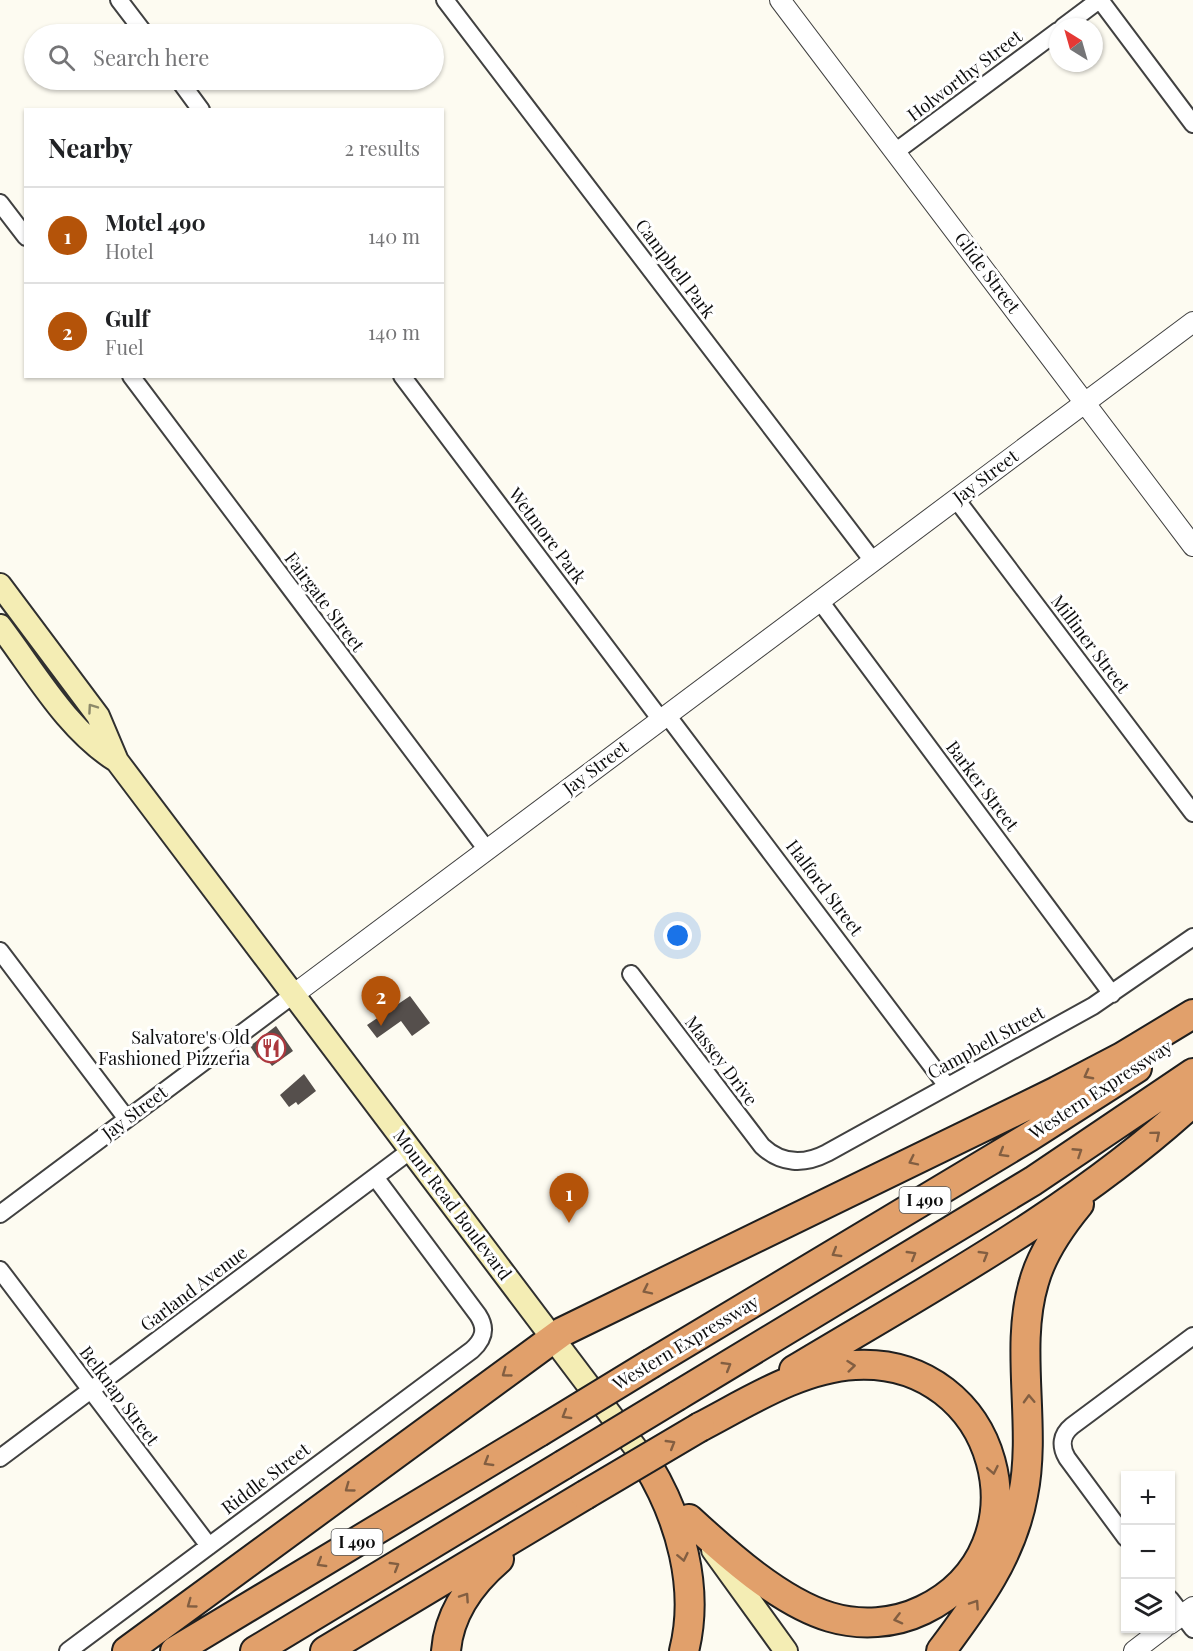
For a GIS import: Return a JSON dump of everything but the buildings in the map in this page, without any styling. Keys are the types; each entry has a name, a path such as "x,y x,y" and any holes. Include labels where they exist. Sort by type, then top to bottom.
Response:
{"highway":[{"path":"127,1651 553,1338 1068,1086 1193,1014"},
{"name":"Western Expressway","path":"175,1651 1029,1137 1193,1030"},
{"name":"Western Expressway","path":"255,1651 1026,1186 1193,1073"},
{"path":"941,1651 994,1574 1010,1541 1020,1509 1029,1443 1028,1320 1037,1273 1052,1241 1070,1216 1117,1167 1193,1102"},
{"path":"325,1651 1027,1229 1117,1167"},
{"path":"689,1519 736,1560 804,1606 839,1620 872,1623 897,1619 921,1611 957,1587 974,1566 986,1544 995,1504 995,1481 991,1460 971,1418 941,1388 902,1370 860,1365 818,1372 769,1392 700,1426"},
{"path":"647,1464 670,1507 686,1566 689,1611 684,1651"},
{"path":"446,1651 454,1616 478,1580 525,1538 585,1496"}],"main road":[{"name":"Mount Read Boulevard","path":"0,585 98,716 117,761 553,1338 786,1651"},
{"name":"Mount Read Boulevard","path":"0,626 77,727 93,744 117,761"}],"street":[{"path":"119,0 137,24"},
{"name":"Campbell Park","path":"445,0 873,561"},
{"name":"Glide Street","path":"780,0 1192,542"},
{"path":"1075,18 1100,0 1193,124"},
{"name":"Holworthy Street","path":"895,152 1049,38"},
{"path":"186,90 199,108"},
{"path":"0,203 24,234"},
{"name":"Jay Street","path":"0,1214 1193,322"},
{"name":"Fairgate Street","path":"133,378 487,850"},
{"name":"Wetmore Park","path":"404,378 664,717"},
{"name":"Milliner Street","path":"956,499 1193,813"},
{"name":"Barker Street","path":"820,601 1112,994"},
{"name":"Halford Street","path":"664,717 947,1086"},
{"name":"Campbell Street","path":"788,1161 820,1157 1112,994 1193,937"},
{"path":"1,954 127,1119"},
{"name":"Massey Drive","path":"631,974 756,1139 772,1154 788,1161"},
{"name":"Garland Avenue","path":"0,1458 411,1150"},
{"name":"Riddle Street","path":"68,1651 472,1350 483,1335 484,1325 478,1315 375,1177"},
{"name":"Belknap Street","path":"0,1270 209,1546"},
{"path":"1121,1532 1067,1458 1062,1443 1065,1433 1071,1426 1193,1336"},
{"path":"1175,1606 1185,1619"},
{"path":"1134,1651 1159,1633"}],"place":[{"name":"Gulf","path":"381,1026"},
{"name":"Salvatore's Old Fashioned Pizzeria","path":"271,1048"},
{"name":"Motel 490","path":"569,1223"}]}
